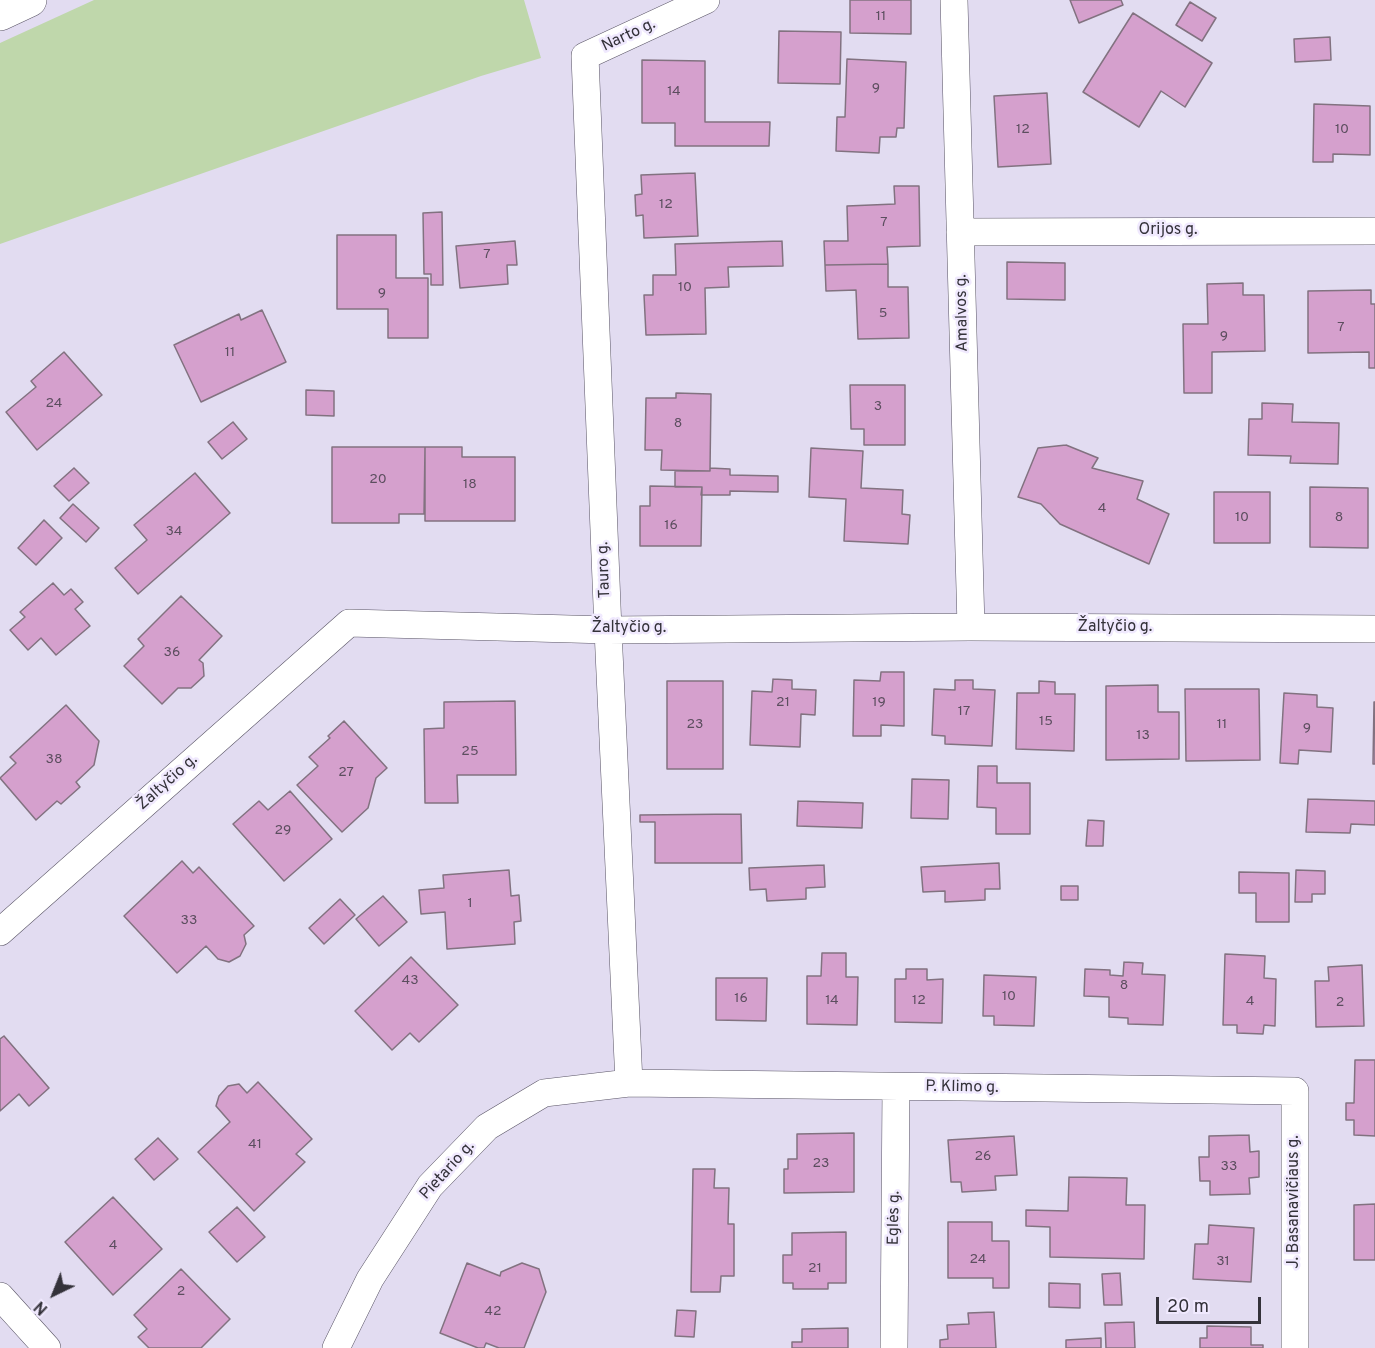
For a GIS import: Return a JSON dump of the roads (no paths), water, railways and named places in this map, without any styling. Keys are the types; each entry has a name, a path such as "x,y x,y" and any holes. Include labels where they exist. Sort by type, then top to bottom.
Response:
{"main road":[{"path":"0,14 30,0"}],"street":[{"name":"Narto g.","path":"585,56 706,0"},
{"name":"Amalvos g.","path":"954,0 971,627"},
{"name":"Tauro g.","path":"585,56 628,1083"},
{"name":"Orijos g.","path":"960,232 1375,231"},
{"name":"Žaltyčio g.","path":"0,932 349,623 608,630 971,627 1375,628"},
{"name":"P. Klimo g.","path":"628,1083 1294,1091"},
{"name":"Pietario g.","path":"336,1348 370,1279 430,1186 487,1127 544,1093 628,1083"},
{"name":"Eglės g.","path":"894,1348 896,1087"},
{"name":"J. Basanavičiaus g.","path":"1294,1091 1295,1348"},
{"path":"0,1296 47,1348"}]}
